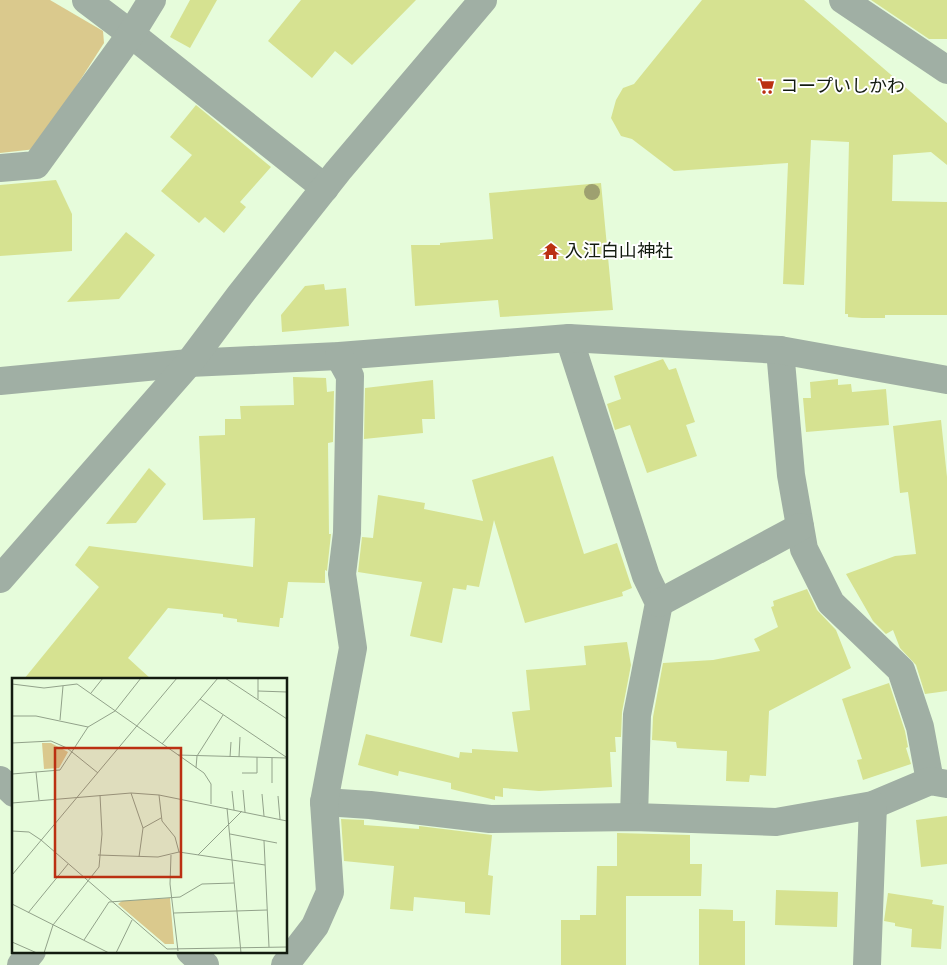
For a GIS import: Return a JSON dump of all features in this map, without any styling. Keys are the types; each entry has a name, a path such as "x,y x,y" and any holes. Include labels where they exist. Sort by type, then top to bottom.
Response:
{"street":[{"path":"86,0 325,188"},
{"path":"0,168 36,166 131,34 152,0"},
{"path":"0,579 189,363 240,294 325,188 483,0"},
{"path":"843,0 941,62"},
{"path":"0,381 189,363 339,356 569,338 780,350 947,380"},
{"path":"569,338 646,576 659,604 636,715 634,817"},
{"path":"324,802 370,805 490,819 634,817 776,822 873,805 939,783 901,670 831,604 804,549 791,475 780,350"},
{"path":"285,965 315,926 330,892 324,802 353,648 342,574 347,533 350,376 339,356"},
{"path":"659,604 800,528"},
{"path":"0,780 12,791"},
{"path":"867,965 873,805"},
{"path":"20,965 31,952"},
{"path":"191,952 205,965"}],"shaded area":[{"path":"0,0 50,0 103,31 104,43 36,149 0,153"}],"building":[{"path":"190,0 217,0 190,48 170,37"},
{"path":"301,0 416,0 352,65 335,51 312,78 268,41"},
{"name":"コープいしかわ","path":"702,0 804,0 947,123 947,165 931,152 893,155 892,201 947,202 947,315 885,315 885,318 862,318 848,317 848,314 845,314 849,142 811,140 804,285 783,284 788,163 674,171 632,139 621,136 611,118 616,100 623,88 634,84"},
{"path":"871,0 947,0 947,39 929,39"},
{"path":"196,105 271,167 240,202 246,207 224,233 205,217 199,223 161,191 192,155 170,137"},
{"path":"56,180 72,214 72,251 0,256 0,185"},
{"name":"入江白山神社","path":"601,183 613,310 500,317 498,300 415,306 411,245 440,245 440,243 493,239 489,193"},
{"path":"126,232 155,255 119,299 67,302"},
{"path":"324,284 325,290 346,288 349,326 282,332 281,315 305,286"},
{"path":"663,359 669,370 676,368 695,422 686,425 697,456 647,473 630,425 615,430 607,404 621,399 614,376"},
{"path":"293,377 326,378 327,392 334,391 333,442 328,443 329,534 331,534 327,571 325,570 325,583 288,582 283,618 280,618 279,627 237,622 237,619 223,617 223,614 168,608 128,658 150,678 25,678 99,587 75,565 89,546 253,567 255,518 203,520 199,436 225,435 225,419 241,419 240,406 294,405"},
{"path":"838,379 838,385 851,384 852,392 886,389 889,425 806,432 803,398 811,398 810,382"},
{"path":"433,380 435,419 422,419 423,433 364,439 365,388"},
{"path":"941,420 947,477 947,691 925,694 916,665 900,648 893,630 886,634 873,621 846,574 895,556 916,554 908,492 900,493 893,426"},
{"path":"553,456 584,554 617,543 632,588 622,592 623,596 525,623 494,520 479,587 467,585 466,590 453,588 442,643 410,636 422,582 358,572 362,537 373,538 378,495 425,503 424,509 483,521 472,480"},
{"path":"149,468 166,484 136,523 106,524"},
{"path":"807,589 817,610 836,630 851,668 769,711 766,776 750,775 749,782 726,781 727,751 677,748 676,742 652,740 653,717 663,663 713,660 760,651 754,639 778,627 771,607 774,606 773,601"},
{"path":"627,642 631,665 622,712 621,737 615,737 616,752 610,752 612,787 539,791 503,788 503,797 495,796 495,800 451,789 451,783 399,771 398,776 358,765 366,734 459,758 460,752 472,753 472,749 518,752 512,712 530,710 526,670 586,665 584,646"},
{"path":"889,683 905,731 908,747 906,748 911,764 863,780 857,760 862,759 842,699"},
{"path":"947,816 947,864 921,867 916,820"},
{"path":"341,819 364,820 364,825 419,829 419,826 492,835 488,875 493,876 490,915 465,913 465,902 414,897 413,911 390,909 394,866 344,861"},
{"path":"617,833 690,835 690,864 702,864 701,896 626,896 626,965 561,965 561,920 580,920 580,915 596,915 597,866 617,866"},
{"path":"776,890 838,892 837,927 775,925"},
{"path":"888,893 933,900 932,904 944,906 941,949 911,947 912,929 895,926 895,923 884,921"},
{"path":"699,909 733,910 733,921 745,921 745,965 699,965"}],"place":[{"name":"コープいしかわ","path":"766,86"},
{"name":"入江白山神社","path":"551,251"}]}
